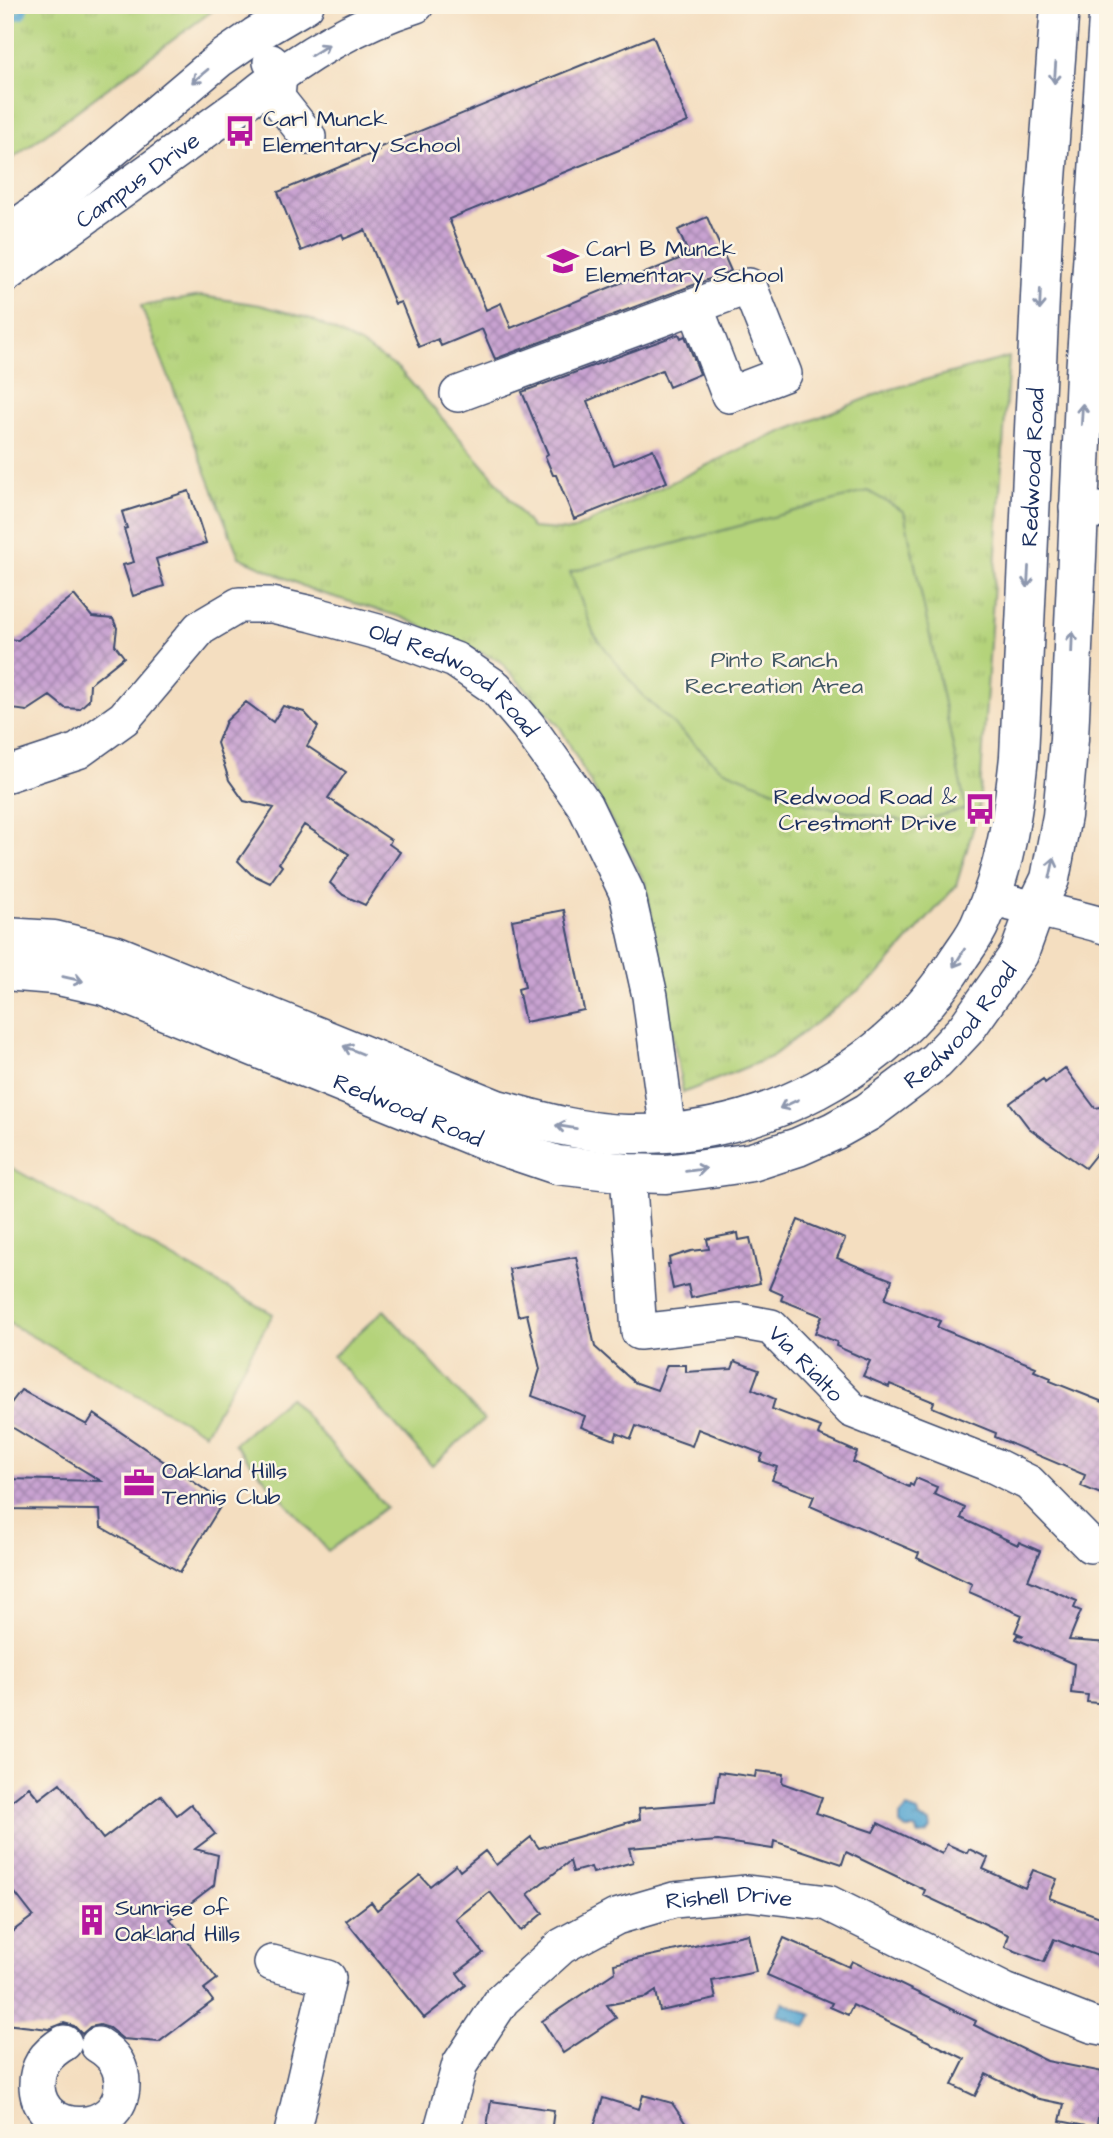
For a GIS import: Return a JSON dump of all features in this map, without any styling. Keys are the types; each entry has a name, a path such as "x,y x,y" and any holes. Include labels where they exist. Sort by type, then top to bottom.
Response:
{"main road":[{"name":"Redwood Road","path":"5,937 54,940 117,955 497,1109 560,1127 625,1134 699,1130 779,1109 814,1092 874,1053 927,1002 949,974 981,924 1009,836 1019,757 1043,232 1060,5"},
{"name":"Redwood Road","path":"5,971 54,975 104,986 481,1139 557,1165 628,1173 666,1174 752,1161 798,1147 868,1112 936,1061 966,1028 1019,954 1050,879 1062,816 1093,509 1108,18"}],"street":[{"name":"Campus Drive","path":"5,235 51,202 219,60 306,5"},
{"name":"Campus Drive","path":"5,275 279,74 350,32 416,5"},
{"path":"255,35 279,74 277,98 308,137"},
{"path":"458,394 695,306"},
{"name":"Old Redwood Road","path":"5,775 78,751 124,718 200,628 239,605 272,605 312,614 384,634 455,660 496,688 528,726 585,806 627,893 650,996 668,1133"},
{"path":"990,898 1081,918 1108,927"},
{"name":"Via Rialto","path":"628,1173 639,1332 738,1321 771,1327 852,1410 995,1466 1029,1483 1090,1545"},
{"name":"Rishell Drive","path":"441,2133 460,2064 502,2000 562,1946 616,1917 674,1900 747,1893 828,1903 1004,1991 1092,2025 1108,2028"},
{"path":"272,1963 328,1978 292,2133"},
{"path":"64,2043 43,2061 37,2090 52,2116 76,2126 94,2123 107,2116 118,2105 122,2091 122,2076 117,2062 108,2051 98,2045"}],"green space":[{"path":"5,5 220,5 5,164"},
{"name":"Pinto Ranch Recreation Area","path":"201,296 260,305 311,319 360,344 399,369 490,473 532,528 571,531 749,445 888,390 1009,357 979,809 956,886 877,976 771,1057 683,1093 646,884 560,727 500,661 401,617 314,591 239,557 141,306"},
{"path":"868,491 904,512 966,809 913,822 808,804 720,768 639,692 594,634 570,572"},
{"path":"5,1164 273,1314 205,1433 5,1321"},
{"path":"384,1310 484,1420 432,1466 333,1356"},
{"path":"289,1397 386,1507 328,1551 234,1444"}],"water":[{"path":"907,1808 918,1812 920,1819 930,1823 931,1829 927,1834 919,1835 915,1829 906,1829 900,1824 900,1816"},
{"path":"783,2002 812,2015 806,2027 777,2014"}],"building":[{"path":"653,36 688,122 449,219 486,310 501,303 511,328 689,255 678,230 707,217 731,271 495,359 482,329 441,346 438,339 419,347 401,302 395,304 365,230 344,239 342,234 301,251 278,192 379,151 378,148"},
{"path":"679,334 681,338 685,336 700,374 669,387 662,370 587,401 614,465 653,449 667,482 574,519 545,456 548,454 522,392"},
{"path":"189,491 206,543 156,559 164,586 133,596 123,565 134,562 122,512"},
{"path":"74,595 92,617 113,619 117,628 115,645 124,657 90,684 89,700 79,709 65,708 50,696 27,711 5,708 5,639 18,640"},
{"path":"246,702 273,722 283,706 304,712 318,727 307,746 346,772 328,798 391,840 389,844 400,852 365,905 343,895 330,883 349,854 304,825 279,863 282,866 270,883 251,874 238,861 274,808 244,801 229,780 217,743 226,721"},
{"path":"564,910 584,1010 525,1022 518,989 525,987 512,920"},
{"path":"1065,1068 1095,1108 1108,1106 1108,1139 1085,1168 1029,1128 1010,1103 1043,1079 1045,1083"},
{"path":"798,1220 845,1239 837,1258 892,1280 885,1299 940,1321 937,1327 1036,1367 1034,1371 1051,1378 1050,1381 1108,1404 1108,1497 1081,1486 1085,1475 995,1437 996,1433 932,1407 934,1402 863,1376 870,1361 815,1333 822,1316 781,1300 783,1295 769,1289"},
{"path":"738,1233 739,1240 750,1238 760,1283 691,1298 688,1285 673,1289 669,1258 709,1249 707,1239"},
{"path":"576,1257 595,1347 634,1382 657,1390 667,1365 686,1365 686,1372 732,1369 735,1361 759,1370 752,1389 775,1399 772,1409 821,1427 818,1435 857,1452 853,1462 909,1487 910,1484 913,1486 916,1478 937,1487 934,1494 965,1508 961,1518 1018,1545 1019,1542 1040,1551 1028,1580 1077,1601 1074,1608 1081,1611 1069,1640 1108,1643 1108,1704 1087,1702 1088,1695 1071,1693 1074,1664 1016,1639 1017,1635 1024,1636 1015,1632 1022,1615 969,1592 972,1584 917,1558 919,1553 810,1506 814,1496 772,1480 777,1467 760,1461 763,1454 698,1429 692,1446 636,1426 631,1439 617,1433 615,1440 581,1427 585,1416 532,1396 540,1369 527,1314 518,1316 509,1269"},
{"name":"Oakland Hills Tennis Club","path":"21,1390 87,1425 94,1414 223,1502 180,1572 101,1527 100,1510 5,1509 5,1479 101,1481 5,1423 5,1411"},
{"path":"756,1771 783,1774 782,1783 822,1797 816,1813 873,1832 878,1823 942,1854 947,1844 967,1853 969,1849 988,1858 983,1869 1025,1888 1033,1870 1057,1879 1049,1898 1108,1920 1108,1960 1054,1939 1044,1962 1005,1947 1009,1935 923,1895 925,1890 846,1852 842,1864 774,1841 773,1849 718,1841 629,1848 633,1862 593,1873 591,1867 573,1872 570,1861 528,1894 543,1913 521,1931 490,1892 456,1919 483,1953 457,1973 466,1985 424,2018 346,1921 371,1902 377,1910 420,1875 430,1886 456,1865 460,1871 485,1851 496,1865 531,1837 539,1848 640,1819 639,1808 715,1802 719,1772 755,1777"},
{"name":"Sunrise of Oakland Hills","path":"60,1783 103,1839 161,1795 177,1815 191,1804 215,1834 195,1849 218,1855 214,1885 170,1919 217,1979 204,1989 213,2001 159,2042 123,2039 109,2028 100,2025 90,2027 82,2034 74,2026 64,2023 49,2029 5,2024 5,1937 33,1916 5,1880 5,1806 29,1787 39,1799"},
{"path":"748,1934 756,1972 712,1981 716,1999 660,2011 656,1991 647,1997 607,2005 616,2018 563,2053 542,2021 615,1972 614,1964"},
{"path":"784,1938 849,1967 852,1961 976,2021 974,2025 1047,2061 1108,2073 1108,2115 1099,2113 1096,2128 1060,2121 1064,2104 1035,2098 986,2074 975,2096 952,2085 965,2059 853,2005 848,2015 830,2007 832,2003 767,1975"},
{"path":"643,2095 672,2103 692,2133 592,2133 603,2098 639,2109"},
{"path":"491,2101 554,2110 551,2133 486,2133"}],"waterway":[{"path":"5,18 22,15 25,5"}],"place":[{"name":"Carl Munck Elementary School","path":"240,131"},
{"name":"Carl B Munck Elementary School","path":"563,261"},
{"name":"Redwood Road & Crestmont Drive","path":"980,809"},
{"name":"Oakland Hills Tennis Club","path":"139,1483"},
{"name":"Sunrise of Oakland Hills","path":"92,1920"}]}
